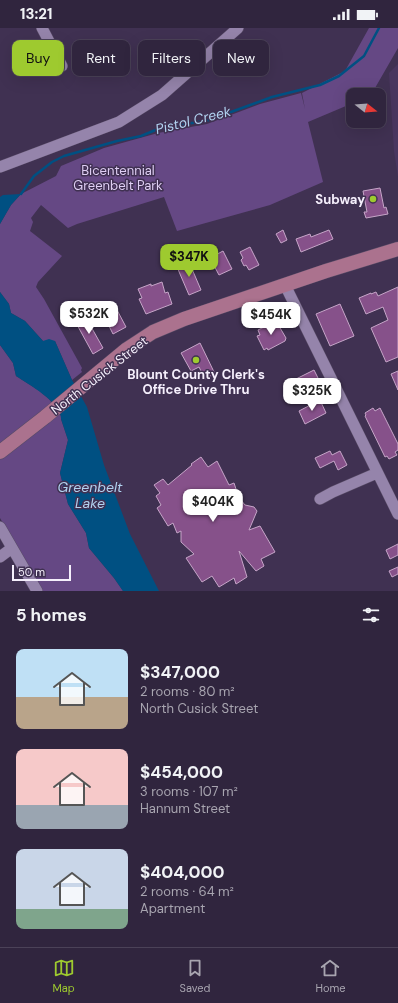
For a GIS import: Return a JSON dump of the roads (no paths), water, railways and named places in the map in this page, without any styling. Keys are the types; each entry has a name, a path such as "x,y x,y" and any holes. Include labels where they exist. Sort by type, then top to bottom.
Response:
{"main road":[{"name":"North Cusick Street","path":"0,452 127,349 153,332 184,319 228,304 398,249"}],"street":[{"path":"42,28 48,40"},
{"path":"0,167 119,122 162,95 238,28"},
{"path":"285,285 398,514"},
{"path":"320,499 377,473"},
{"path":"0,527 37,591"},
{"path":"0,557 12,548"}],"water":[{"path":"21,194 11,205 0,224 0,197 3,195"},
{"name":"Greenbelt Lake","path":"0,292 9,304 11,313 25,321 43,341 49,339 55,341 72,380 87,407 104,465 130,534 159,591 123,591 89,548 86,533 68,504 60,473 68,440 60,413 50,400 43,394 16,376 13,363 0,345"}],"waterway":[{"name":"Pistol Creek","path":"21,194 34,176 52,162 64,156 141,136 158,129 209,120 272,97 320,85 339,76 364,56 379,28"}],"place":[{"name":"Subway","path":"373,199"},
{"name":"Blount County Clerk's Office Drive Thru","path":"196,360"}],"park label":[{"name":"Bicentennial Greenbelt Park","path":"118,178"}]}
